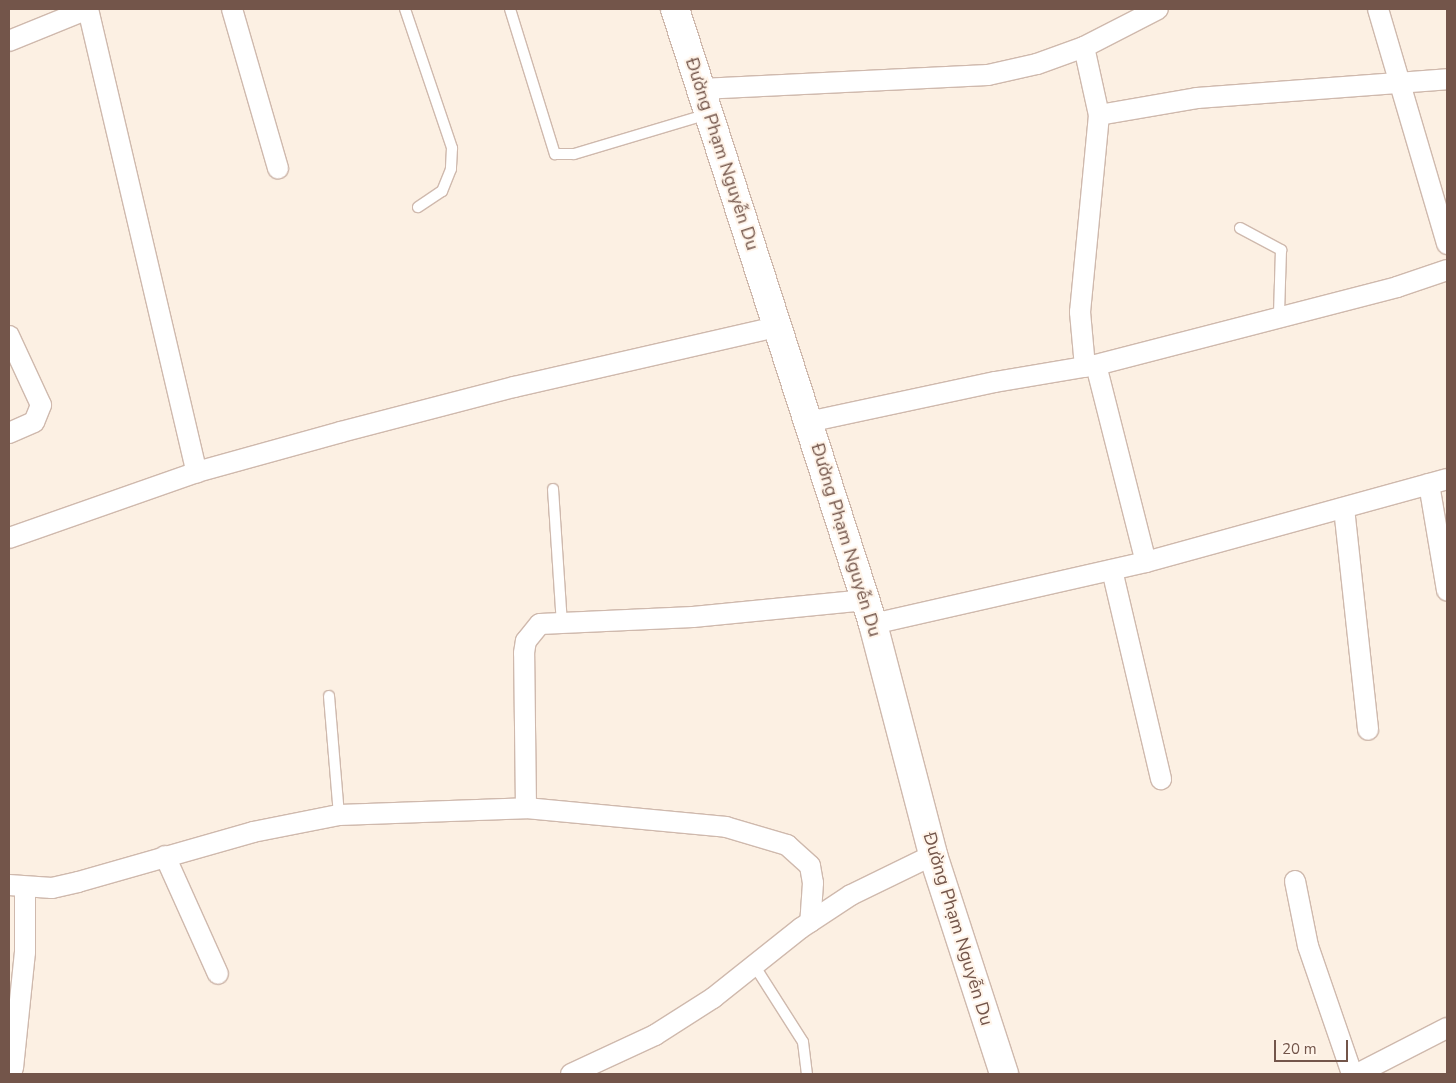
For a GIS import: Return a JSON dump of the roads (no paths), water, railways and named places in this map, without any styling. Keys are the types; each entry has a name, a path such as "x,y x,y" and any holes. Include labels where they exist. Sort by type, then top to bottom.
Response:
{"main road":[{"name":"Đường Phạm Nguyễn Du","path":"675,9 869,612 933,855 1004,1074"}],"street":[{"path":"9,41 88,9 198,472"},
{"path":"232,9 278,168"},
{"path":"701,89 988,74 1037,64 1084,47 1158,9"},
{"path":"1378,9 1447,244"},
{"path":"1084,47 1099,115 1080,312 1090,366 1146,562"},
{"path":"1099,115 1197,98 1447,80"},
{"path":"808,422 1090,366 1279,314 1397,286 1447,270"},
{"path":"9,538 198,472 514,387 777,327"},
{"path":"9,336 41,406 34,422 9,433"},
{"path":"526,808 526,641 540,624 693,616 869,612 1112,570 1438,482 1447,590"},
{"path":"1344,508 1368,730"},
{"path":"1112,570 1161,779"},
{"path":"12,1068 25,952 17,887 78,882 165,856 339,815 526,808 726,827 787,845 810,866 813,883 810,922"},
{"path":"572,1074 655,1035 713,998 810,922 851,896 933,855"},
{"path":"165,856 218,974"},
{"path":"1295,881 1308,946 1352,1074"},
{"path":"1356,1074 1447,1028"}],"lane":[{"path":"405,9 452,148 451,170 442,191 418,206"},
{"path":"510,9 555,154 574,154 709,114"},
{"path":"1240,228 1281,250 1279,314"},
{"path":"553,489 562,623"},
{"path":"329,696 339,815"},
{"path":"754,965 803,1042 807,1074"}]}
